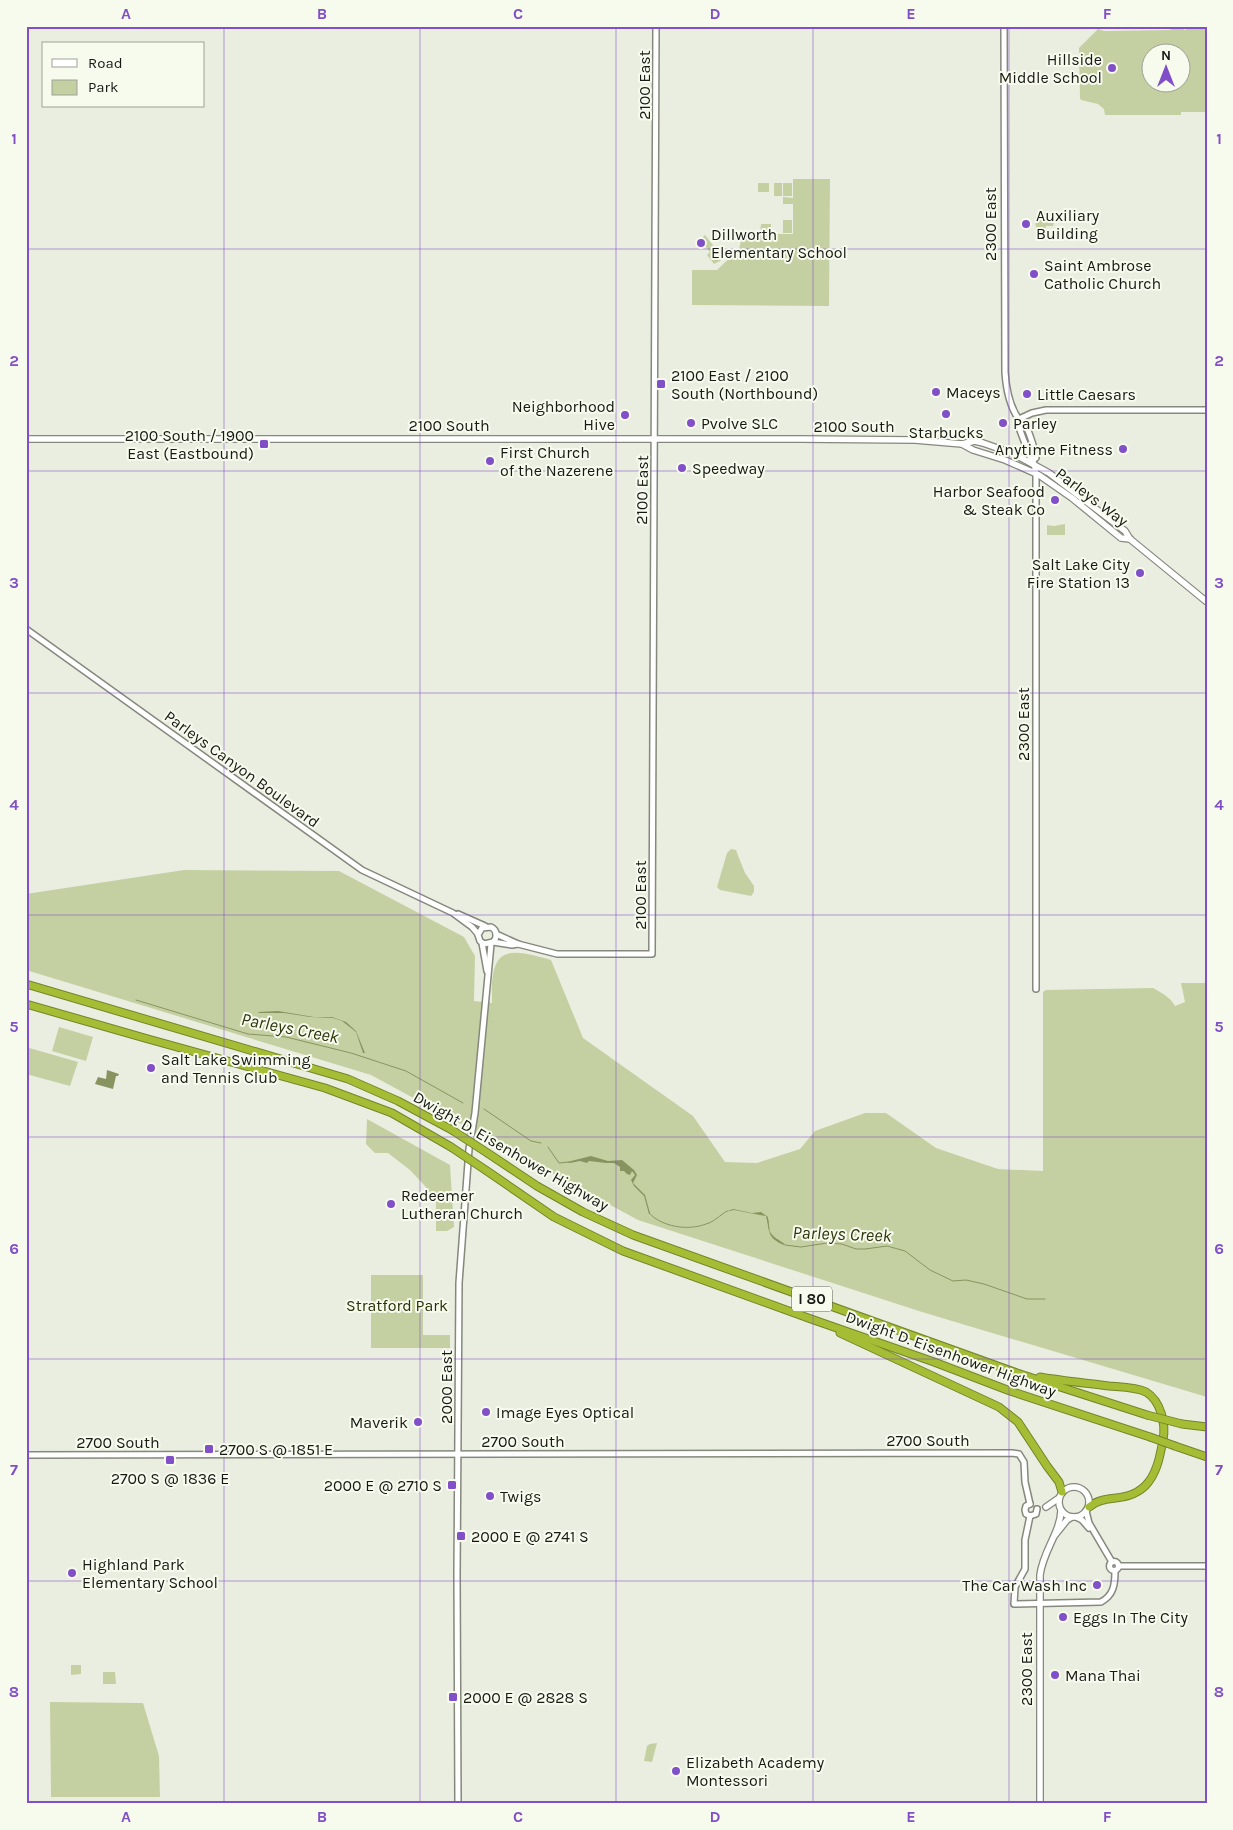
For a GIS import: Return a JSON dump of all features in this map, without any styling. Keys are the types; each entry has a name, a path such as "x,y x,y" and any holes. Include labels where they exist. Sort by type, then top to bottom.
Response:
{"highway":[{"name":"Dwight D. Eisenhower Highway","path":"26,984 348,1079 398,1101 452,1130 583,1212 633,1235 1017,1373 1147,1415 1182,1424 1207,1427"},
{"name":"Dwight D. Eisenhower Highway","path":"26,1004 325,1088 392,1113 451,1147 554,1217 623,1251 1010,1391 1207,1457"},
{"path":"810,1319 999,1407 1018,1422 1060,1482 1061,1495"},
{"path":"1017,1373 1062,1381 1129,1388 1145,1392 1155,1400 1162,1414 1163,1437 1157,1463 1151,1478 1140,1490 1132,1495 1098,1501 1088,1509"}],"main road":[{"name":"2100 South","path":"26,438 916,440 962,444 975,441 1008,451 1033,462"},
{"name":"2100 South","path":"962,444 973,450 1005,460 1038,474"},
{"name":"Parleys Way","path":"1033,462 1126,531 1130,539 1207,602"},
{"name":"Parleys Way","path":"1038,474 1072,498 1121,538 1130,539"},
{"path":"1072,1486 1082,1488 1089,1496 1088,1509 1074,1517 1065,1514 1061,1510 1046,1507 1072,1486"},
{"path":"1061,1495 1061,1510"},
{"name":"2300 East","path":"1040,1804 1039,1604 1041,1566 1054,1536 1061,1510"},
{"name":"2300 East","path":"1054,1536 1067,1520 1074,1517"}],"street":[{"name":"2100 East","path":"518,944 551,953 563,954 652,954 656,26"},
{"name":"2300 East","path":"1004,26 1004,359 1008,391 1019,419 1018,425 1038,474 1036,988"},
{"path":"1019,419 1039,411 1050,410 1207,410"},
{"name":"Parleys Canyon Boulevard","path":"26,629 362,870 453,913 472,926 478,934"},
{"name":"Parleys Canyon Boulevard","path":"453,913 465,916 485,926"},
{"path":"485,926 493,928 496,934 518,944 482,943 478,938 478,934 485,926"},
{"path":"492,943 496,934"},
{"name":"2000 East","path":"458,1804 459,1283 469,1149 477,1090 487,971 482,943"},
{"name":"2000 East","path":"487,971 490,963 492,943"},
{"name":"2700 South","path":"26,1455 1008,1453 1019,1454 1024,1460 1025,1482 1030,1504"},
{"path":"1030,1516 1027,1515 1025,1510 1026,1506 1030,1504 1035,1505 1037,1509"},
{"path":"1037,1509 1046,1507"},
{"path":"1030,1516 1036,1514 1037,1509"},
{"path":"1088,1509 1088,1521 1112,1562 1110,1568 1207,1566"},
{"path":"1030,1516 1025,1540 1024,1569 1015,1587 1014,1604 1101,1602 1106,1600 1113,1590 1117,1568"},
{"path":"1074,1517 1084,1522 1096,1536"}],"green space":[{"name":"Hillside Middle School","path":"1171,26 1184,26 1184,30 1186,30 1186,26 1207,26 1207,112 1181,112 1181,115 1105,115 1104,109 1098,104 1081,100 1079,48 1098,29 1104,31 1171,30"},
{"path":"793,179 830,179 829,306 692,305 692,270 717,270 739,249 741,241 750,234 760,234 761,224 771,224 771,234 793,234 793,204 783,204 783,197 793,198"},
{"path":"758,183 769,183 769,192 758,192"},
{"path":"774,183 782,183 782,196 774,196"},
{"path":"783,183 792,183 792,196 783,196"},
{"path":"1043,213 1056,213 1053,226 1046,226 1045,230 1036,230 1035,217 1043,215"},
{"path":"783,220 792,220 792,233 783,233"},
{"path":"705,235 715,248 718,246 725,254 720,261 714,264 707,255 710,252 700,240"},
{"path":"1065,524 1065,535 1047,535 1047,525"},
{"path":"731,849 736,850 745,873 754,886 754,892 751,896 720,890 717,887 727,853"},
{"path":"184,870 339,871 464,937 475,956 474,1001 492,1003 493,973 499,959 505,955 521,953 551,960 583,1038 693,1116 725,1162 757,1163 800,1149 815,1131 865,1113 886,1113 936,1148 998,1169 1043,1171 1043,992 1046,990 1153,988 1168,998 1175,1006 1185,1002 1181,983 1207,983 1207,1397 922,1312 638,1220 371,1075 26,970 26,894"},
{"path":"59,1027 93,1037 86,1061 52,1051"},
{"path":"26,1047 78,1062 70,1086 26,1074"},
{"path":"367,1119 450,1165 454,1227 447,1231 436,1231 436,1203 425,1186 410,1170 388,1153 375,1153 366,1144"},
{"name":"Stratford Park","path":"371,1275 423,1275 423,1335 450,1335 450,1348 371,1348"},
{"path":"71,1665 81,1665 81,1674 71,1675"},
{"path":"103,1672 115,1672 116,1684 103,1684"},
{"path":"50,1702 143,1703 159,1756 160,1797 51,1797"},
{"path":"657,1743 652,1762 644,1761 647,1746"}],"shaded area":[{"path":"278,1011 314,1017 332,1017 346,1022 356,1031 365,1053 363,1053 356,1032 342,1021 333,1018 310,1017 284,1013 258,1012"},
{"path":"107,1070 119,1074 116,1076 113,1089 95,1084 98,1077 106,1079"},
{"path":"591,1156 608,1161 622,1160 634,1170 637,1175 633,1183 645,1195 650,1213 644,1196 634,1186 631,1180 635,1175 632,1171 630,1175 620,1171 620,1167 614,1163 567,1162"},
{"path":"733,1209 752,1213 761,1212 768,1217 771,1234 785,1244 772,1237 769,1230 766,1216 734,1210 725,1212"}],"waterway":[{"name":"Parleys Creek","path":"136,1000 248,1034 286,1037 351,1053 406,1071 463,1103"},
{"name":"Parleys Creek","path":"484,1109 531,1141 541,1143"},
{"name":"Parleys Creek","path":"548,1147 559,1163 569,1162"},
{"name":"Parleys Creek","path":"649,1213 661,1222 691,1227 709,1223 727,1211"},
{"name":"Parleys Creek","path":"768,1220 769,1229"},
{"name":"Parleys Creek","path":"785,1245 801,1247 827,1243 842,1244 856,1249 887,1246 905,1251 930,1270 953,1281 966,1280 984,1284 1027,1299 1045,1299"}],"place":[{"name":"Hillside Middle School","path":"1112,68"},
{"name":"Auxiliary Building","path":"1026,224"},
{"name":"Dillworth Elementary School","path":"701,243"},
{"name":"Saint Ambrose Catholic Church","path":"1034,274"},
{"name":"2100 East / 2100 South (Northbound)","path":"661,384"},
{"name":"Maceys","path":"936,392"},
{"name":"Little Caesars","path":"1027,394"},
{"name":"Starbucks","path":"946,414"},
{"name":"Neighborhood Hive","path":"625,415"},
{"name":"Pvolve SLC","path":"691,423"},
{"name":"Parley","path":"1003,423"},
{"name":"2100 South / 1900 East (Eastbound)","path":"264,444"},
{"name":"Anytime Fitness","path":"1123,449"},
{"name":"First Church of the Nazerene","path":"490,461"},
{"name":"Speedway","path":"682,468"},
{"name":"Harbor Seafood & Steak Co","path":"1055,500"},
{"name":"Salt Lake City Fire Station 13","path":"1140,573"},
{"name":"Salt Lake Swimming and Tennis Club","path":"151,1068"},
{"name":"Redeemer Lutheran Church","path":"391,1204"},
{"name":"Image Eyes Optical","path":"486,1412"},
{"name":"Maverik","path":"418,1422"},
{"name":"2700 S @ 1851 E","path":"209,1449"},
{"name":"2700 S @ 1836 E","path":"170,1460"},
{"name":"2000 E @ 2710 S","path":"452,1485"},
{"name":"Twigs","path":"490,1496"},
{"name":"2000 E @ 2741 S","path":"461,1536"},
{"name":"Highland Park Elementary School","path":"72,1573"},
{"name":"The Car Wash Inc","path":"1097,1585"},
{"name":"Eggs In The City","path":"1063,1617"},
{"name":"Mana Thai","path":"1055,1675"},
{"name":"2000 E @ 2828 S","path":"453,1697"},
{"name":"Elizabeth Academy Montessori","path":"676,1771"}]}
